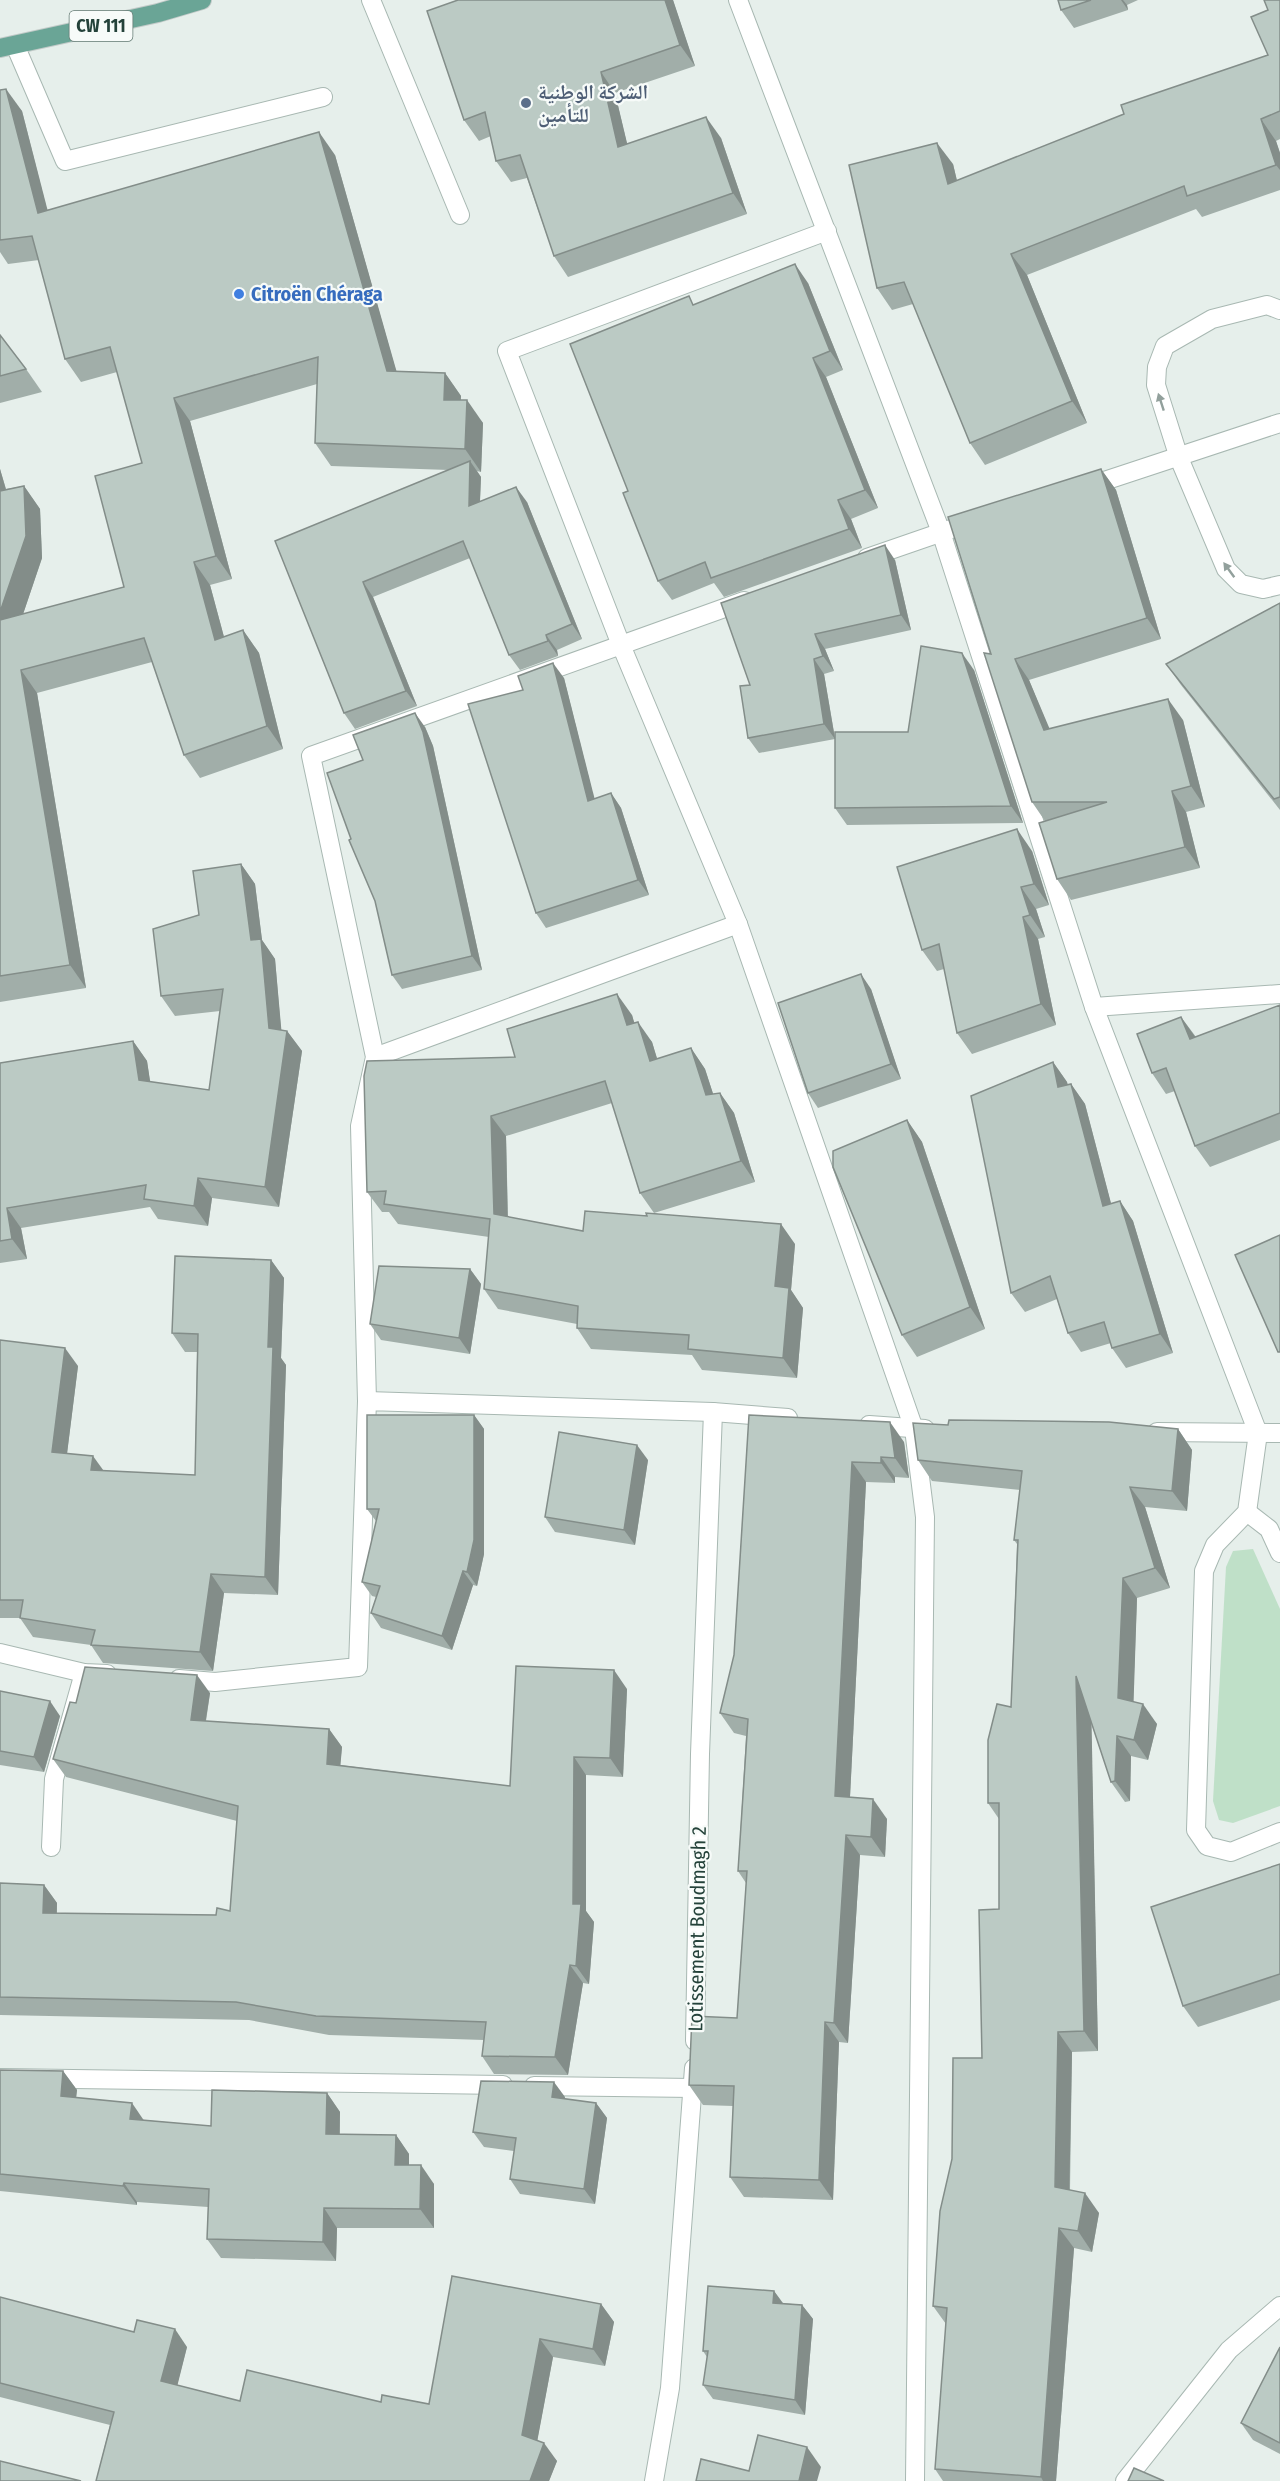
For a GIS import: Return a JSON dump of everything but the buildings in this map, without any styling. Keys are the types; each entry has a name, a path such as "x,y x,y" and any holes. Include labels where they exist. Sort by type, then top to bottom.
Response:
{"main road":[{"name":"CW 111","path":"8,46 158,13 202,0"}],"street":[{"path":"371,0 460,215"},
{"path":"738,0 941,532 1094,1007 1258,1433 1247,1512 1215,1545 1203,1571 1196,1830 1207,1846 1232,1852 1280,1832"},
{"path":"8,46 65,161 323,97"},
{"path":"827,231 507,351 621,645 738,924 914,1429 925,1517 915,2481"},
{"path":"1280,310 1267,305 1212,319 1165,346 1157,367 1156,385 1179,458 1226,569 1241,584 1263,589 1280,585"},
{"path":"1066,493 1179,458 1280,423"},
{"path":"853,563 964,525"},
{"path":"155,1678 215,1682 358,1667 367,1401 360,1126 375,1057 311,756 765,594"},
{"path":"375,1057 738,924"},
{"path":"1094,1007 1280,994"},
{"path":"367,1401 713,1412 808,1420"},
{"name":"Lotissement Boudmagh 2","path":"654,2481 670,2388 694,2088 700,1754 713,1412"},
{"path":"855,1424 938,1429"},
{"path":"1140,1432 1280,1433"},
{"path":"1247,1512 1269,1529 1280,1553"},
{"path":"0,1653 84,1673 120,1675"},
{"path":"51,1847 54,1779 84,1673"},
{"path":"0,2078 694,2088"},
{"path":"1125,2481 1229,2350 1280,2306"}],"green space":[{"path":"1253,1549 1280,1609 1280,1806 1233,1823 1219,1820 1213,1801 1226,1567 1233,1551"}],"place":[{"name":"الشركة الوطنية للتأمين","path":"526,103"},
{"name":"Citroën Chéraga","path":"239,294"}]}
